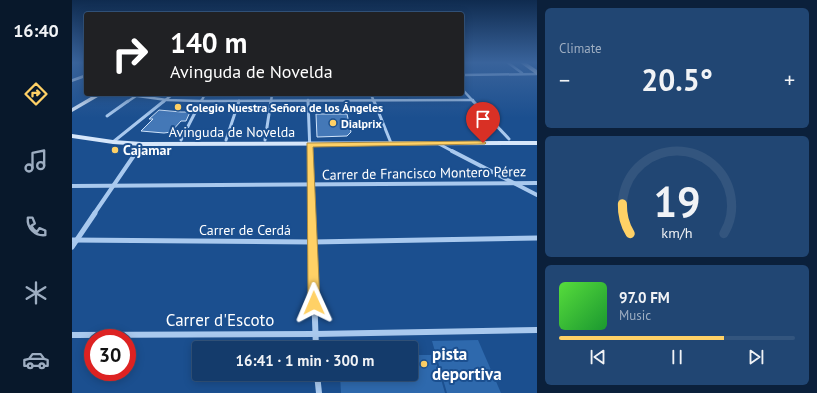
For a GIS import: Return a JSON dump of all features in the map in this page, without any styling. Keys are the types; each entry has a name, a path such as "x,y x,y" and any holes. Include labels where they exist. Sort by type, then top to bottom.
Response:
{"main road":[{"path":"72,110 96,96"},
{"name":"Avinguda de Novelda","path":"72,132 142,144 309,142 537,143"},
{"name":"Avinguda de Novelda","path":"72,136 115,140 265,140 309,142"},
{"name":"Avinguda de Novelda","path":"390,142 537,139"}],"street":[{"path":"464,91 509,139"},
{"path":"106,116 137,96 167,100 202,101 472,100"},
{"path":"115,140 171,96"},
{"path":"181,140 204,96"},
{"path":"265,140 272,96"},
{"path":"372,96 390,142"},
{"path":"308,100 316,341"},
{"path":"226,140 239,101"},
{"path":"438,143 537,195"},
{"path":"72,247 74,240 142,144"},
{"name":"Carrer de Francisco Montero Pérez","path":"72,186 537,183"},
{"name":"Carrer de Cerdá","path":"74,240 312,242 537,238"},
{"name":"Carrer d'Escoto","path":"72,335 315,334 537,330"},
{"path":"317,381 318,393"}],"shaded area":[{"path":"478,340 501,393 447,393 432,341"},
{"name":"pista deportiva","path":"418,355 434,355 445,393 341,393 340,381 418,381"}],"building":[{"path":"159,110 190,112 186,121 181,121 171,132 164,133 141,131 153,119 149,119"},
{"name":"Dialprix","path":"316,114 347,114 351,132 347,136 317,137"}],"place":[{"name":"Colegio Nuestra Señora de los Ángeles","path":"178,107"},
{"name":"Dialprix","path":"333,123"},
{"name":"Cajamar","path":"115,150"},
{"name":"pista deportiva","path":"424,364"}],"route":[{"path":"314,303 310,144 483,143"}]}
